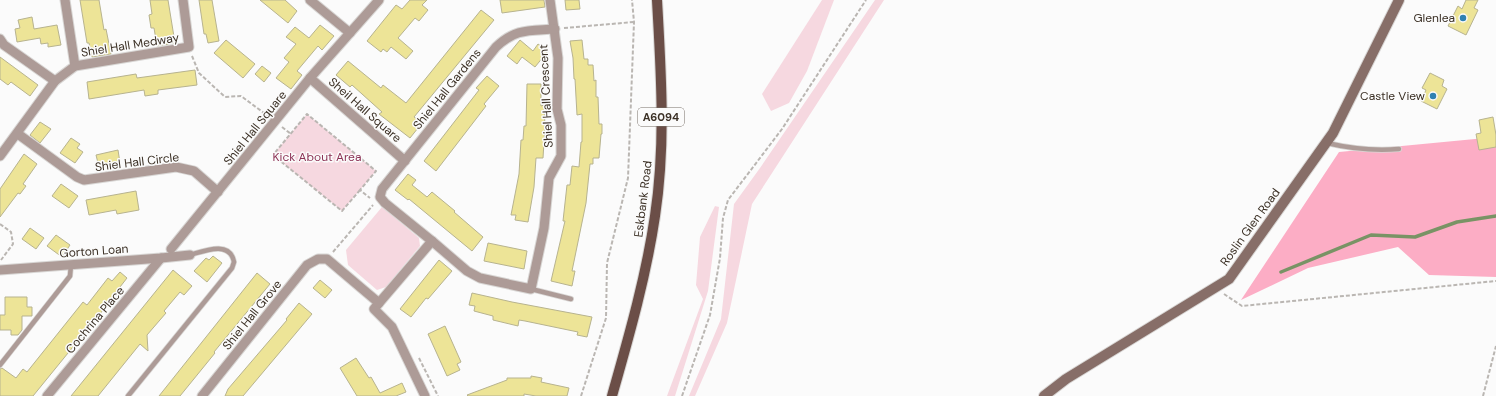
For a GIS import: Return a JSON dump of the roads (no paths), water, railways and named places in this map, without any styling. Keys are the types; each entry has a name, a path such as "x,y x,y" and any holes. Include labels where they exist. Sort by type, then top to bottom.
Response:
{"main road":[{"name":"Eskbank Road","path":"612,396 642,290 655,215 661,157 662,78 657,0"},
{"name":"Roslin Glen Road","path":"1044,396 1066,379 1229,279 1333,133 1399,0"}],"street":[{"path":"0,156 18,134 55,81 75,66 65,0"},
{"name":"Shiel Hall Medway","path":"75,66 189,47 183,0"},
{"path":"310,0 350,33"},
{"path":"310,78 379,0"},
{"name":"Shiel Hall Crescent","path":"531,289 544,228 549,178 561,156 561,125 557,109 558,58 550,0"},
{"name":"Shiel Hall Gardens","path":"432,241 385,203 378,200 382,189 493,51 506,37 525,31 555,29"},
{"path":"0,39 4,45 55,81"},
{"name":"Sheil Hall Square","path":"310,78 405,160"},
{"name":"Shiel Hall Square","path":"171,249 310,78"},
{"name":"Shiel Hall Circle","path":"18,134 77,177 84,180 176,167 194,171 218,192"},
{"path":"425,396 392,327 374,310 432,241 468,271 480,278 531,289"},
{"name":"Gorton Loan","path":"0,270 161,258 190,254"},
{"name":"Cochrina Place","path":"47,396 161,258"},
{"name":"Shiel Hall Grove","path":"202,396 307,265 318,259 327,259 379,303"}],"lane":[{"path":"1326,143 1349,148 1376,151 1399,149"},
{"path":"128,396 232,268 234,262 231,253 225,249 218,248 190,254"},
{"path":"0,365 70,276 71,265"},
{"path":"531,289 571,299"}],"waterway":[{"path":"1281,272 1371,235 1415,237 1457,222 1496,216"}],"place":[{"name":"Glenlea","path":"1463,18"},
{"name":"Castle View","path":"1433,96"}],"park label":[{"name":"Kick About Area","path":"317,157"}]}
